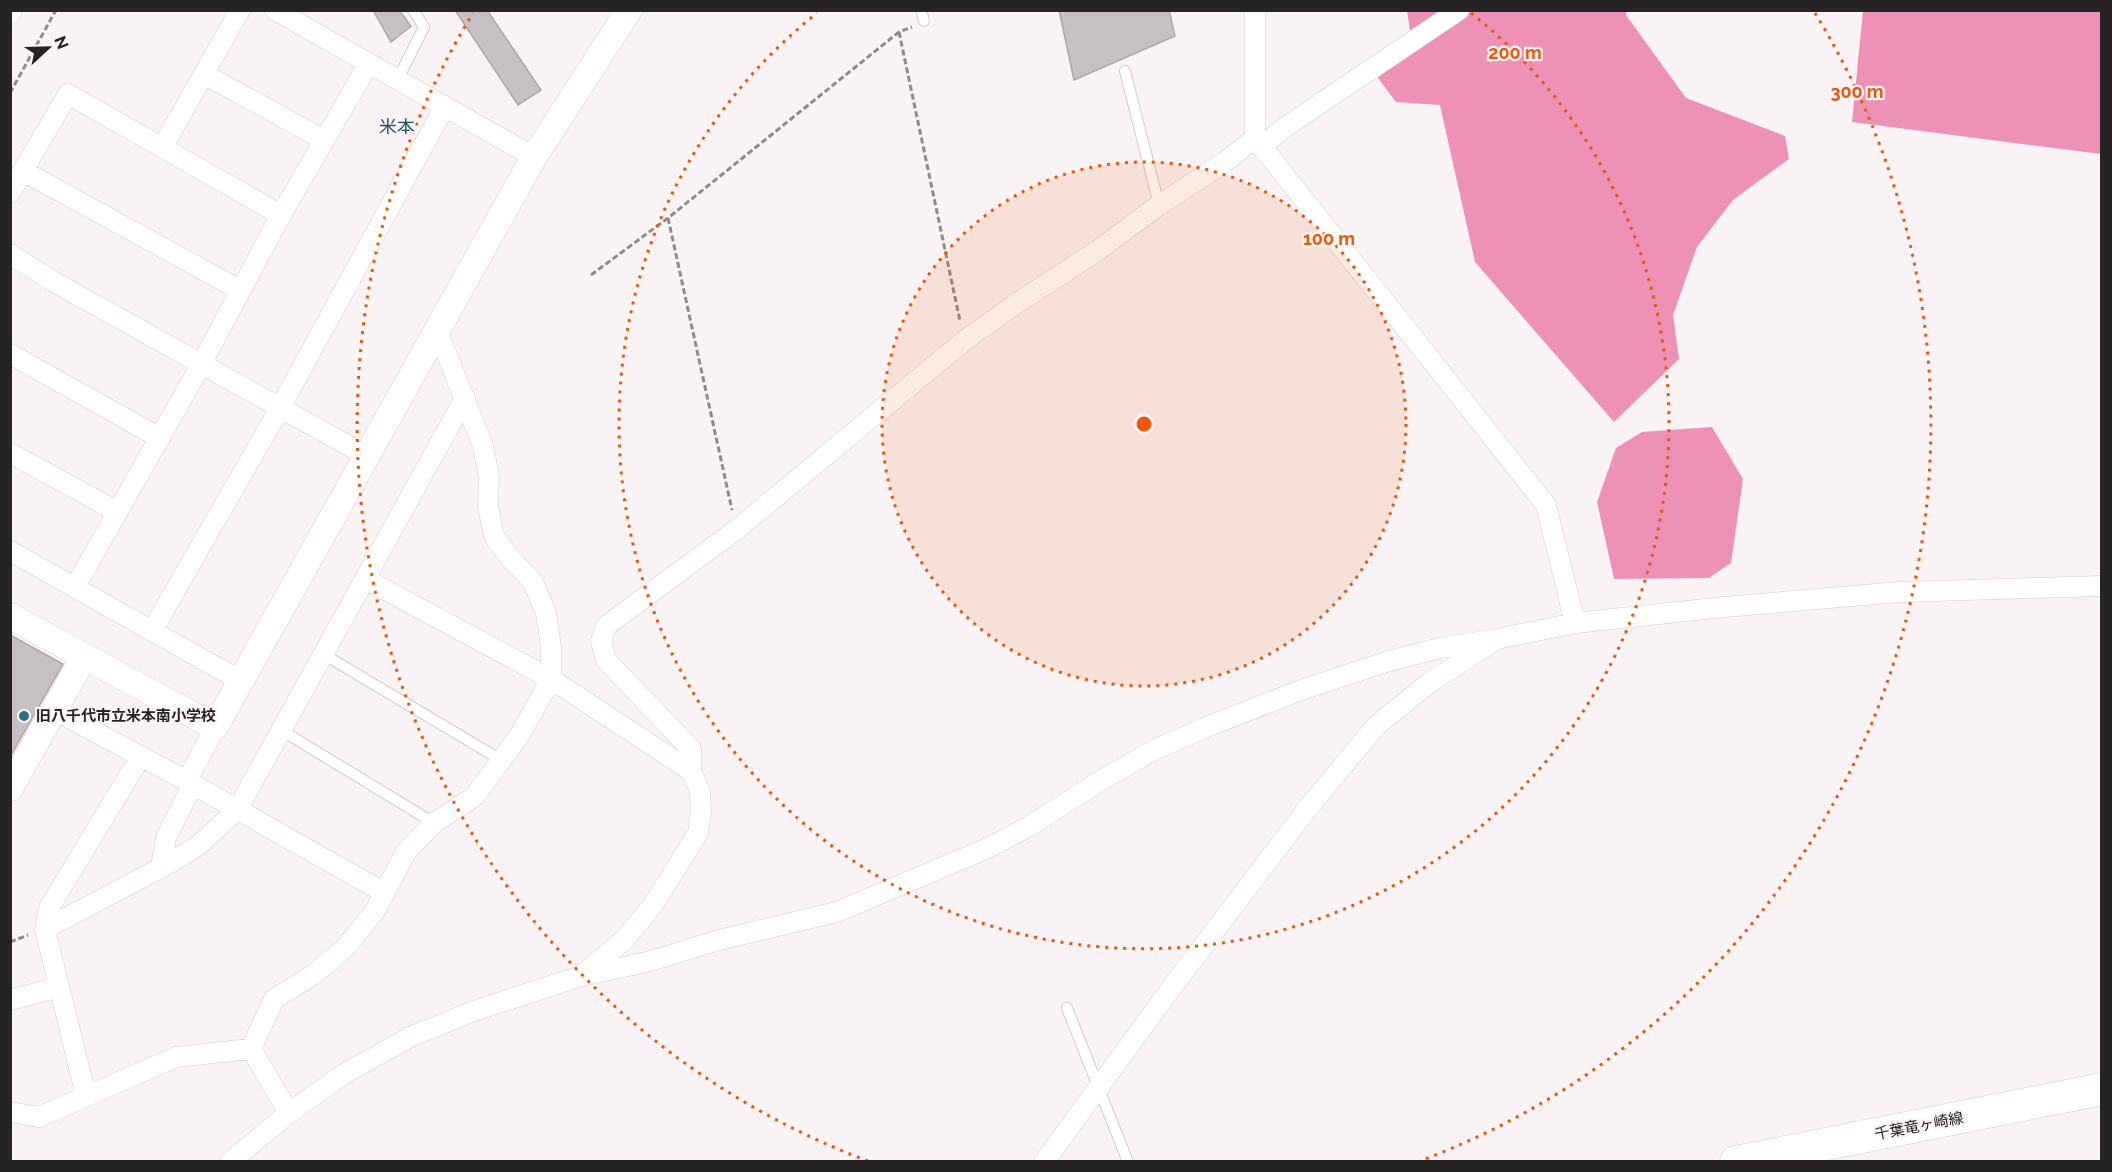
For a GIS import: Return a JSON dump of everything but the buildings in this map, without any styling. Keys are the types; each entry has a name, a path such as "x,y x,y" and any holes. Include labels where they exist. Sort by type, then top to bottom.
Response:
{"main road":[{"name":"千葉竜ヶ崎線","path":"1736,1161 2102,1089"}],"street":[{"path":"162,148 240,10"},
{"path":"274,10 534,157"},
{"path":"161,868 166,838 215,727 534,157 629,10"},
{"path":"1255,10 1258,142 1546,504 1575,623"},
{"path":"581,976 624,940 653,905 698,833 701,812 700,791 691,771 691,749 606,660 601,641 606,626 736,530 964,341 1097,251 1159,205 1225,162 1284,128 1459,10"},
{"path":"75,587 160,438 281,215 369,63"},
{"path":"204,74 324,140"},
{"path":"10,193 68,94 281,215"},
{"path":"152,631 280,408 445,106"},
{"path":"23,171 240,290"},
{"path":"10,254 54,282 367,456"},
{"path":"251,1049 274,999 313,975 345,948 375,911 406,852 434,823 475,796 521,733 551,679 546,613 533,582 510,558 494,536 488,507 489,477 483,446 437,330"},
{"path":"10,354 160,438"},
{"path":"45,929 161,868 199,844 237,810 465,398"},
{"path":"10,453 118,512"},
{"path":"10,551 241,681"},
{"path":"365,579 551,679 691,771"},
{"path":"230,1161 289,1113 344,1074 410,1037 474,1011 581,976 647,962 719,940 837,912 988,848 1028,827 1152,751 1301,690 1389,661 1440,648 1575,623 1724,607 1899,592 2102,586"},
{"path":"10,616 215,727"},
{"path":"1044,1161 1308,808 1376,726 1429,683 1497,639"},
{"path":"10,788 84,657"},
{"path":"54,710 190,783 385,893"},
{"path":"86,1096 45,929 49,908 141,756"},
{"path":"10,1000 59,987"},
{"path":"251,1049 289,1113"},
{"path":"10,1112 39,1117 176,1057 251,1049"}],"lane":[{"path":"398,79 424,27 413,10"},
{"path":"1125,70 1159,205"},
{"path":"323,654 501,760"},
{"path":"281,730 434,823"},
{"path":"1067,1008 1128,1161"}],"path":[{"path":"10,93 56,10"},
{"path":"591,275 668,218 899,32 923,16"},
{"path":"899,32 964,341"},
{"path":"668,218 736,530"}],"shaded area":[{"path":"1407,11 1627,11 1626,15 1686,98 1785,136 1789,159 1733,200 1697,247 1673,315 1679,359 1614,422 1475,262 1440,105 1396,102 1378,78 1381,55 1411,37"},
{"path":"1863,11 2101,11 2101,154 1852,122"},
{"path":"1712,427 1743,479 1731,563 1709,578 1614,579 1597,502 1616,448 1642,432"}],"place":[{"name":"旧八千代市立米本南小学校","path":"24,716"}],"district":[{"name":"米本","path":"397,127"}]}
